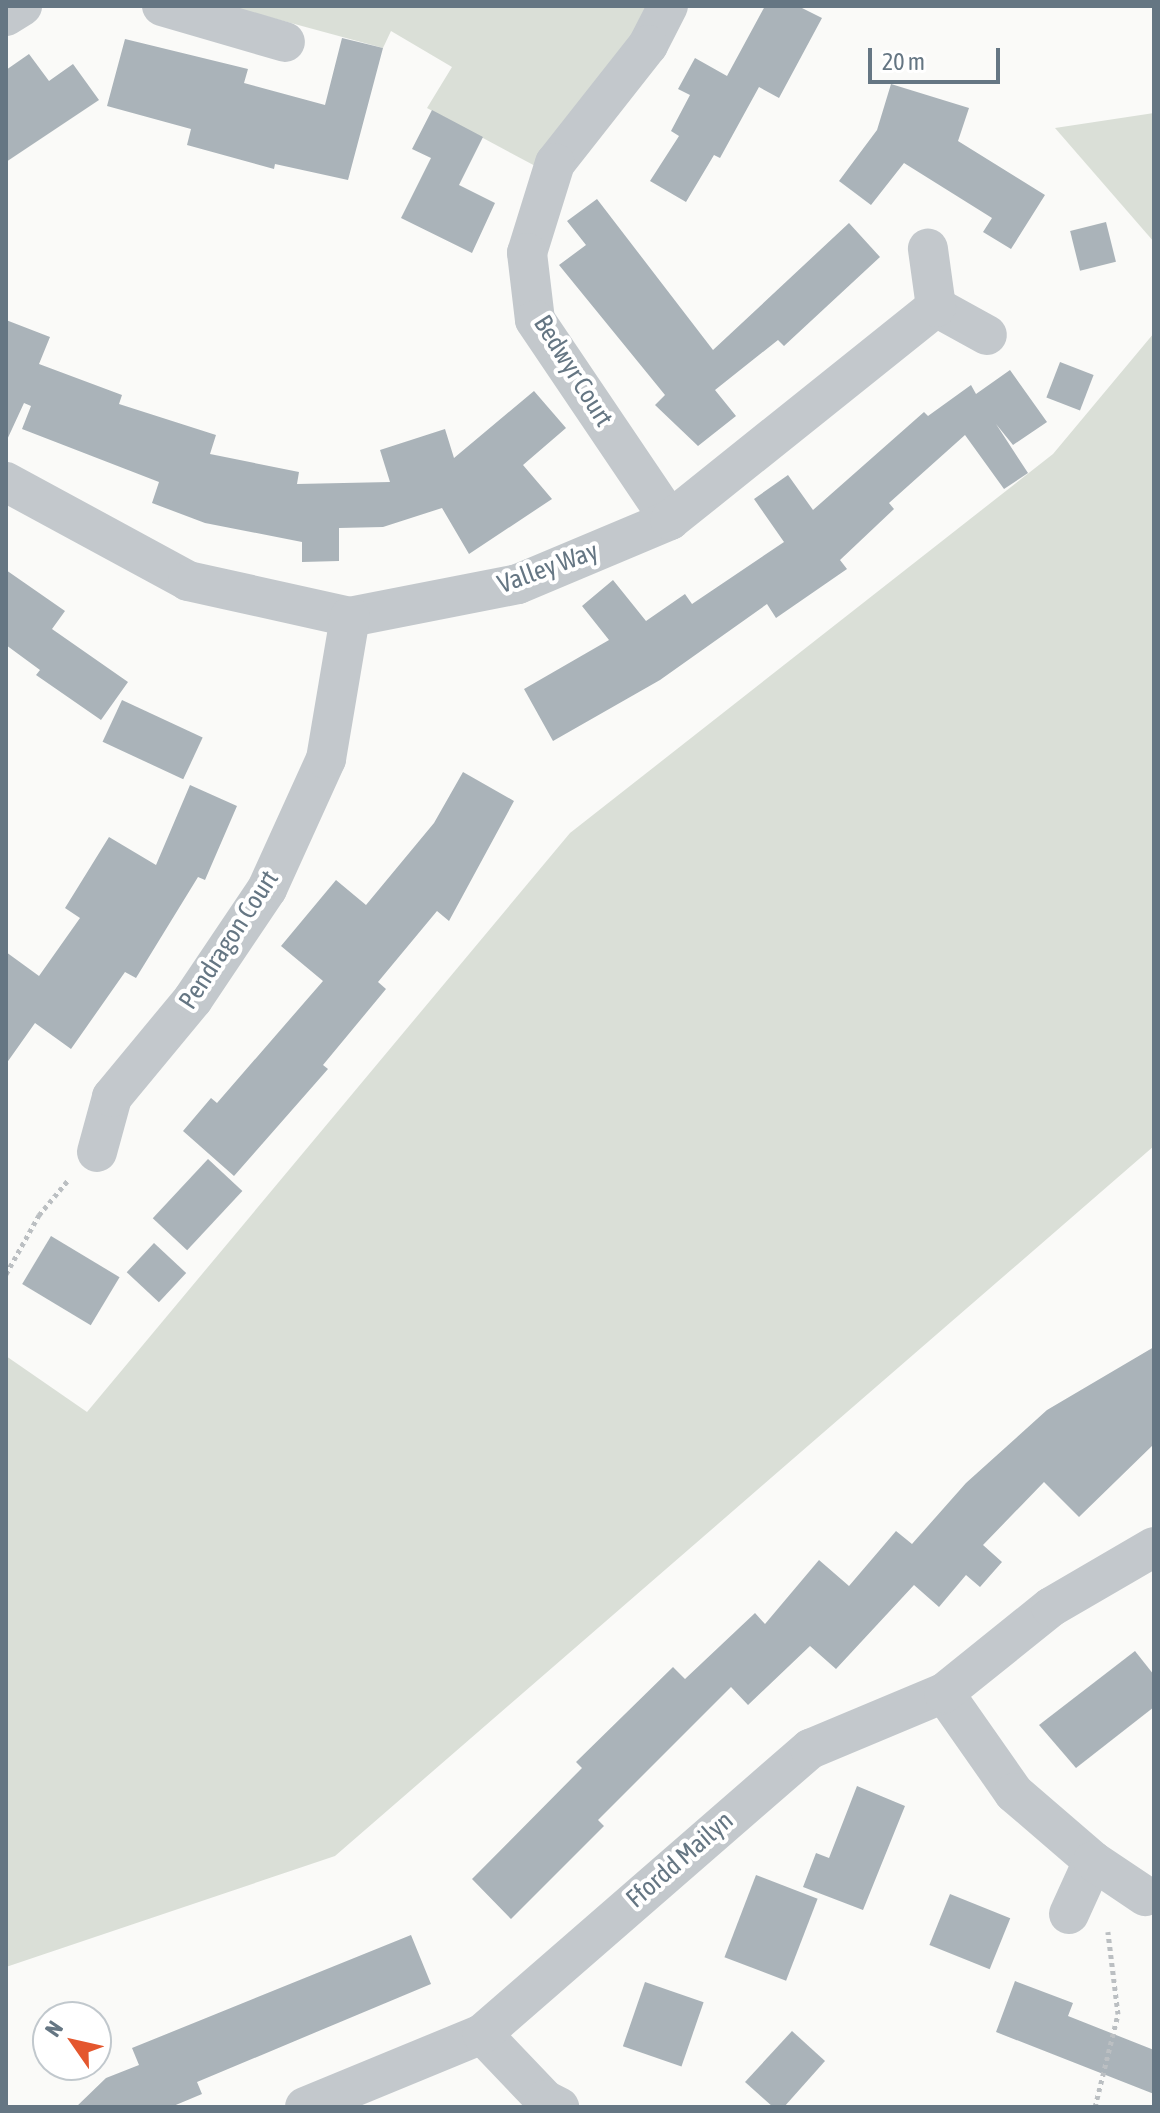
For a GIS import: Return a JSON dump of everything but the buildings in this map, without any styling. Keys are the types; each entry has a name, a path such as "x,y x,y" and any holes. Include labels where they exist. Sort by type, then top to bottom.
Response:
{"street":[{"path":"6,16 22,6"},
{"path":"162,6 285,42"},
{"name":"Bedwyr Court","path":"668,6 648,45 555,163 527,253 535,320 670,520"},
{"path":"928,249 936,307 987,335"},
{"name":"Valley Way","path":"6,482 188,581 350,617 518,584 670,520 936,307"},
{"name":"Pendragon Court","path":"97,1152 112,1097 193,999 267,889 326,759 350,617"},
{"name":"Ffordd Mailyn","path":"305,2107 482,2034 810,1749 944,1693 1051,1607 1154,1547"},
{"path":"944,1693 1014,1793 1093,1861 1145,1896"},
{"path":"1069,1914 1093,1861"},
{"path":"482,2034 559,2107"}],"path":[{"path":"6,1274 49,1201"},
{"path":"1093,1861 1115,1968 1118,2014 1095,2107"}],"shaded area":[{"path":"228,6 655,6 539,168 427,108 452,67 391,31 383,48"},
{"path":"1154,113 1154,242 1055,128"},
{"path":"1154,333 1154,1146 335,1856 6,1967 6,1356 87,1412 570,833 1053,454"}]}
